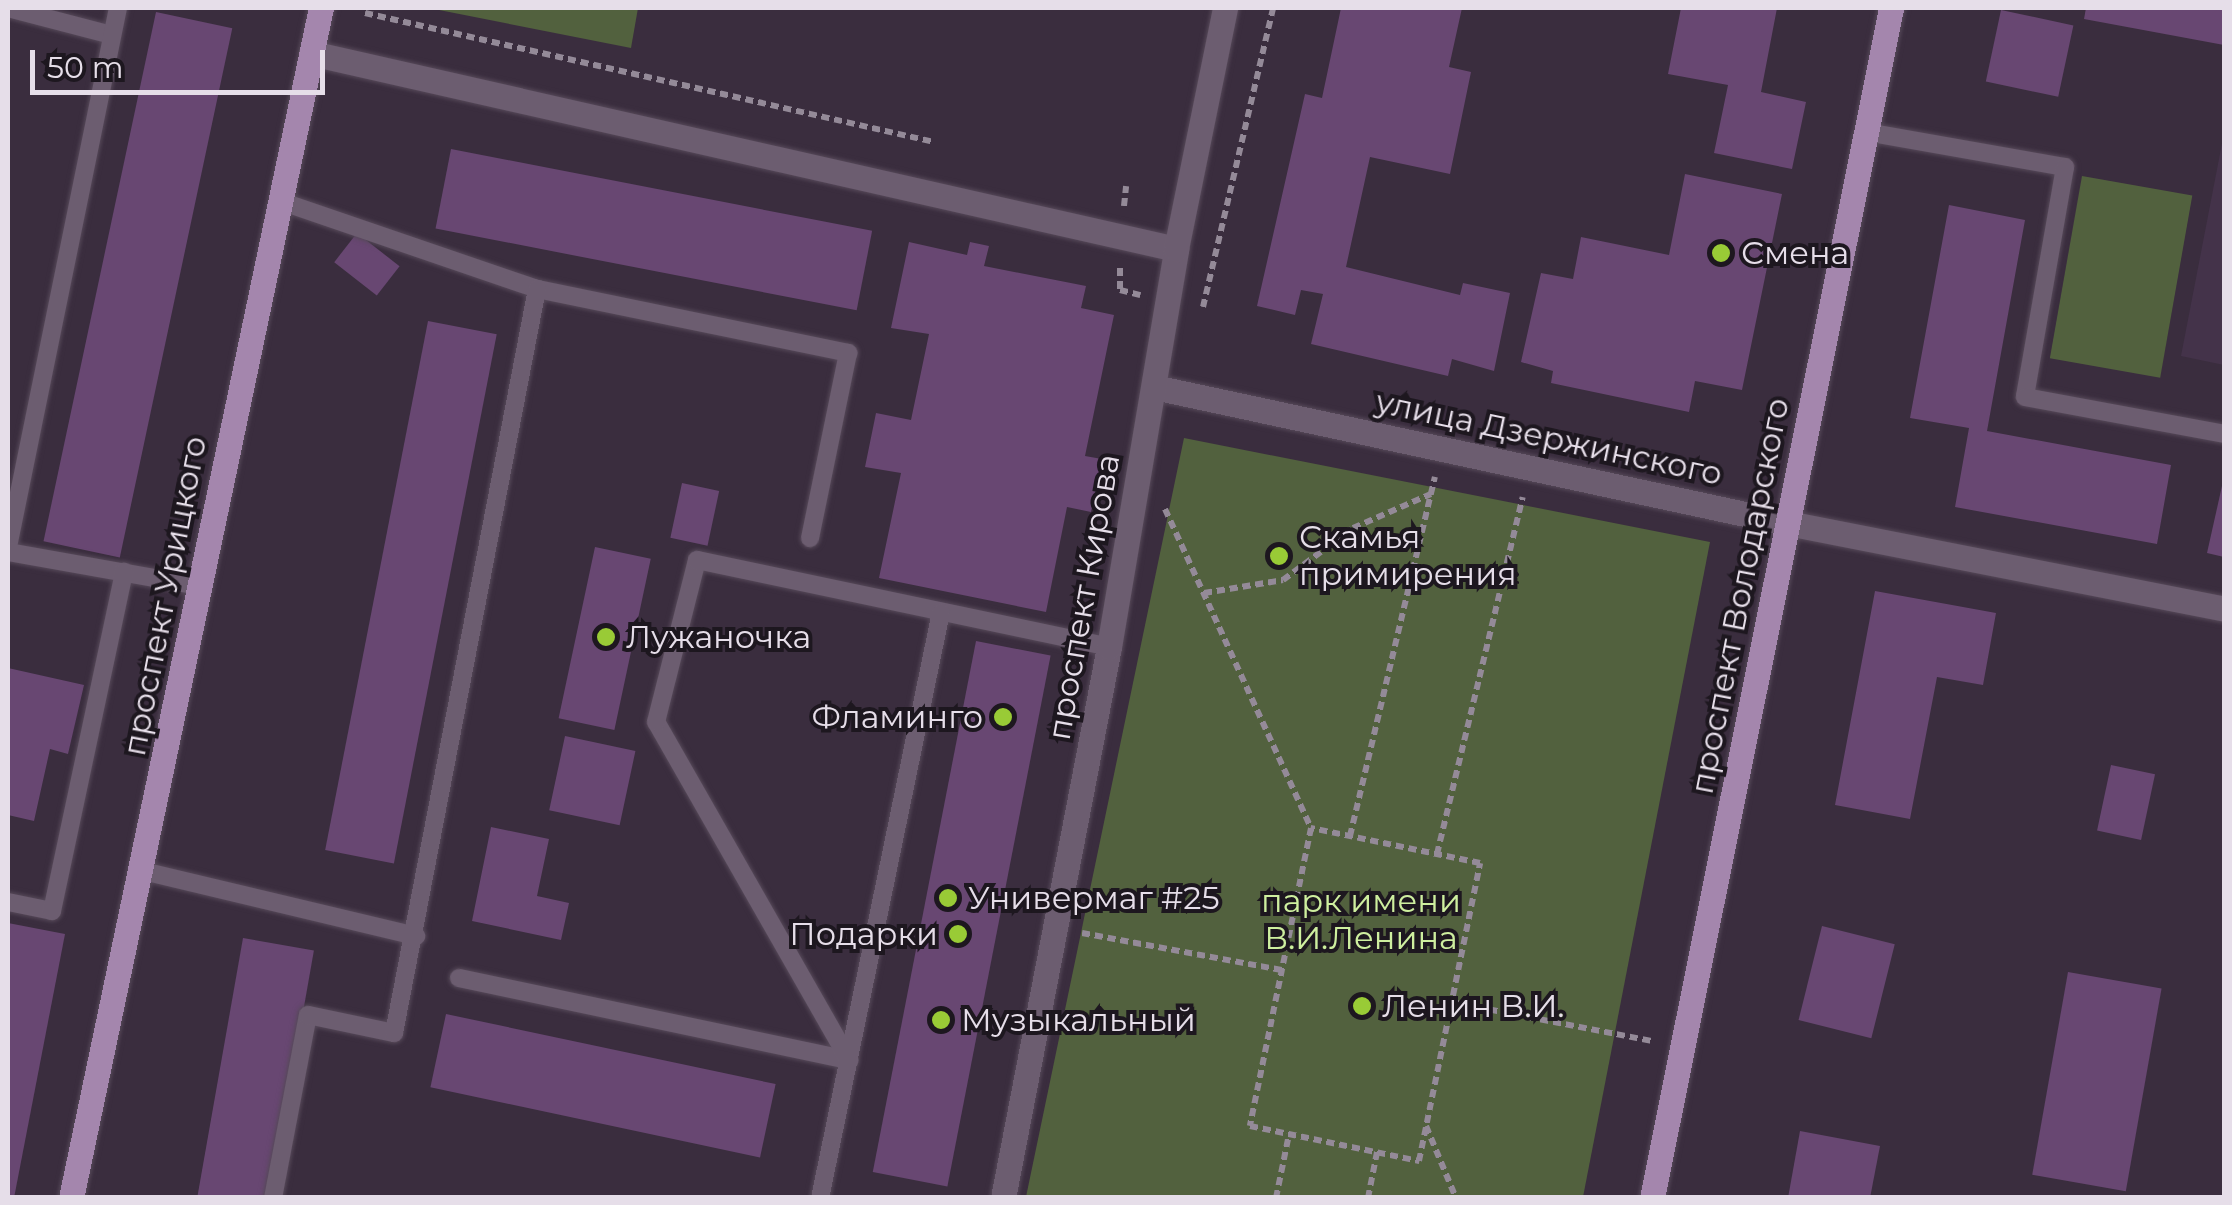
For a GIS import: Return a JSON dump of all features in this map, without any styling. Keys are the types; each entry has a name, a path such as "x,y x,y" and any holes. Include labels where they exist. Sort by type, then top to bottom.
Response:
{"main road":[{"name":"проспект Урицкого","path":"71,1198 143,871 198,586 321,8"},
{"name":"проспект Володарского","path":"1652,1198 1892,8"}],"street":[{"name":"проспект Кирова","path":"1003,1198 1109,647 1176,249 1226,8"},
{"path":"311,53 1176,249"},
{"name":"улица Дзержинского","path":"1154,388 1787,522 2224,609"}],"lane":[{"path":"8,8 112,35"},
{"path":"118,8 8,549 198,586"},
{"path":"1866,132 2065,166 2025,397 2224,434"},
{"path":"280,200 537,289 848,354 810,538"},
{"path":"273,1198 308,1015 394,1033 416,936 537,289"},
{"path":"849,1060 656,722 697,560 1109,647"},
{"path":"8,902 52,911 124,572"},
{"path":"820,1198 941,612"},
{"path":"143,871 416,936"},
{"path":"459,978 849,1060"}],"path":[{"path":"1200,325 1273,8"},
{"path":"365,13 934,142"},
{"path":"1120,290 1203,308"},
{"path":"1350,836 1442,446"},
{"path":"1437,854 1530,466"},
{"path":"1204,594 1283,580 1353,528 1431,494"},
{"path":"1159,496 1311,828 1250,1126 1419,1160 1480,863 1311,828"},
{"path":"1056,928 1282,970"},
{"path":"1451,1002 1683,1048"},
{"path":"1426,1125 1456,1198"},
{"path":"1276,1198 1289,1134"},
{"path":"1368,1198 1377,1152"}],"shaded area":[{"path":"2224,133 2224,365 2181,356"}],"green space":[{"path":"429,8 638,8 631,48"},
{"path":"2082,176 2192,195 2160,378 2050,358"},
{"name":"парк имени В.И.Ленина","path":"1184,438 1710,542 1583,1197 1026,1197"}],"building":[{"path":"1341,8 1462,8 1449,67 1471,72 1450,174 1370,157 1346,267 1460,295 1463,283 1510,293 1494,371 1452,359 1448,376 1311,344 1323,294 1301,290 1295,315 1257,306 1305,94 1322,98"},
{"path":"1681,8 1777,8 1761,92 1806,102 1792,169 1714,153 1728,85 1668,74"},
{"path":"2086,8 2224,8 2224,45 2084,19"},
{"path":"2001,10 2073,25 2058,97 1986,81"},
{"path":"156,12 232,28 120,557 44,541"},
{"path":"451,149 872,231 857,310 436,229"},
{"path":"1685,174 1782,194 1742,390 1695,381 1689,412 1551,383 1553,371 1521,362 1541,273 1573,279 1581,237 1669,255"},
{"path":"1949,205 2025,220 1987,431 2171,465 2157,544 1955,507 1969,428 1910,418"},
{"path":"357,233 400,266 377,295 334,262"},
{"path":"909,242 967,255 970,242 989,246 984,266 1086,286 1081,308 1114,315 1085,456 1102,459 1091,512 1067,507 1046,612 879,578 901,473 865,467 876,413 911,420 929,334 891,328"},
{"path":"428,321 497,334 394,863 325,850"},
{"path":"2224,477 2224,557 2207,553"},
{"path":"682,483 719,491 708,546 670,538"},
{"path":"595,547 651,559 614,730 559,718"},
{"path":"1875,591 1996,613 1983,685 1937,677 1910,819 1835,805"},
{"path":"976,641 1051,656 947,1187 873,1172"},
{"path":"8,668 84,685 68,754 50,749 34,821 8,815"},
{"path":"565,736 635,751 620,825 549,810"},
{"path":"2111,765 2155,774 2141,840 2097,831"},
{"path":"491,827 549,839 537,896 569,903 561,940 472,921"},
{"path":"8,923 65,934 14,1198 8,1198"},
{"path":"1822,926 1895,944 1871,1038 1799,1020"},
{"path":"243,938 314,951 270,1198 197,1198"},
{"path":"2068,972 2162,988 2126,1191 2032,1175"},
{"path":"446,1014 776,1084 760,1157 430,1087"},
{"path":"1800,1131 1880,1146 1870,1198 1788,1198"}],"place":[{"name":"Смена","path":"1721,253"},
{"name":"Скамья примирения","path":"1279,556"},
{"name":"Лужаночка","path":"606,637"},
{"name":"Фламинго","path":"1003,717"},
{"name":"Универмаг #25","path":"948,898"},
{"name":"Подарки","path":"958,934"},
{"name":"Ленин В.И.","path":"1362,1006"},
{"name":"Музыкальный","path":"941,1020"}]}
